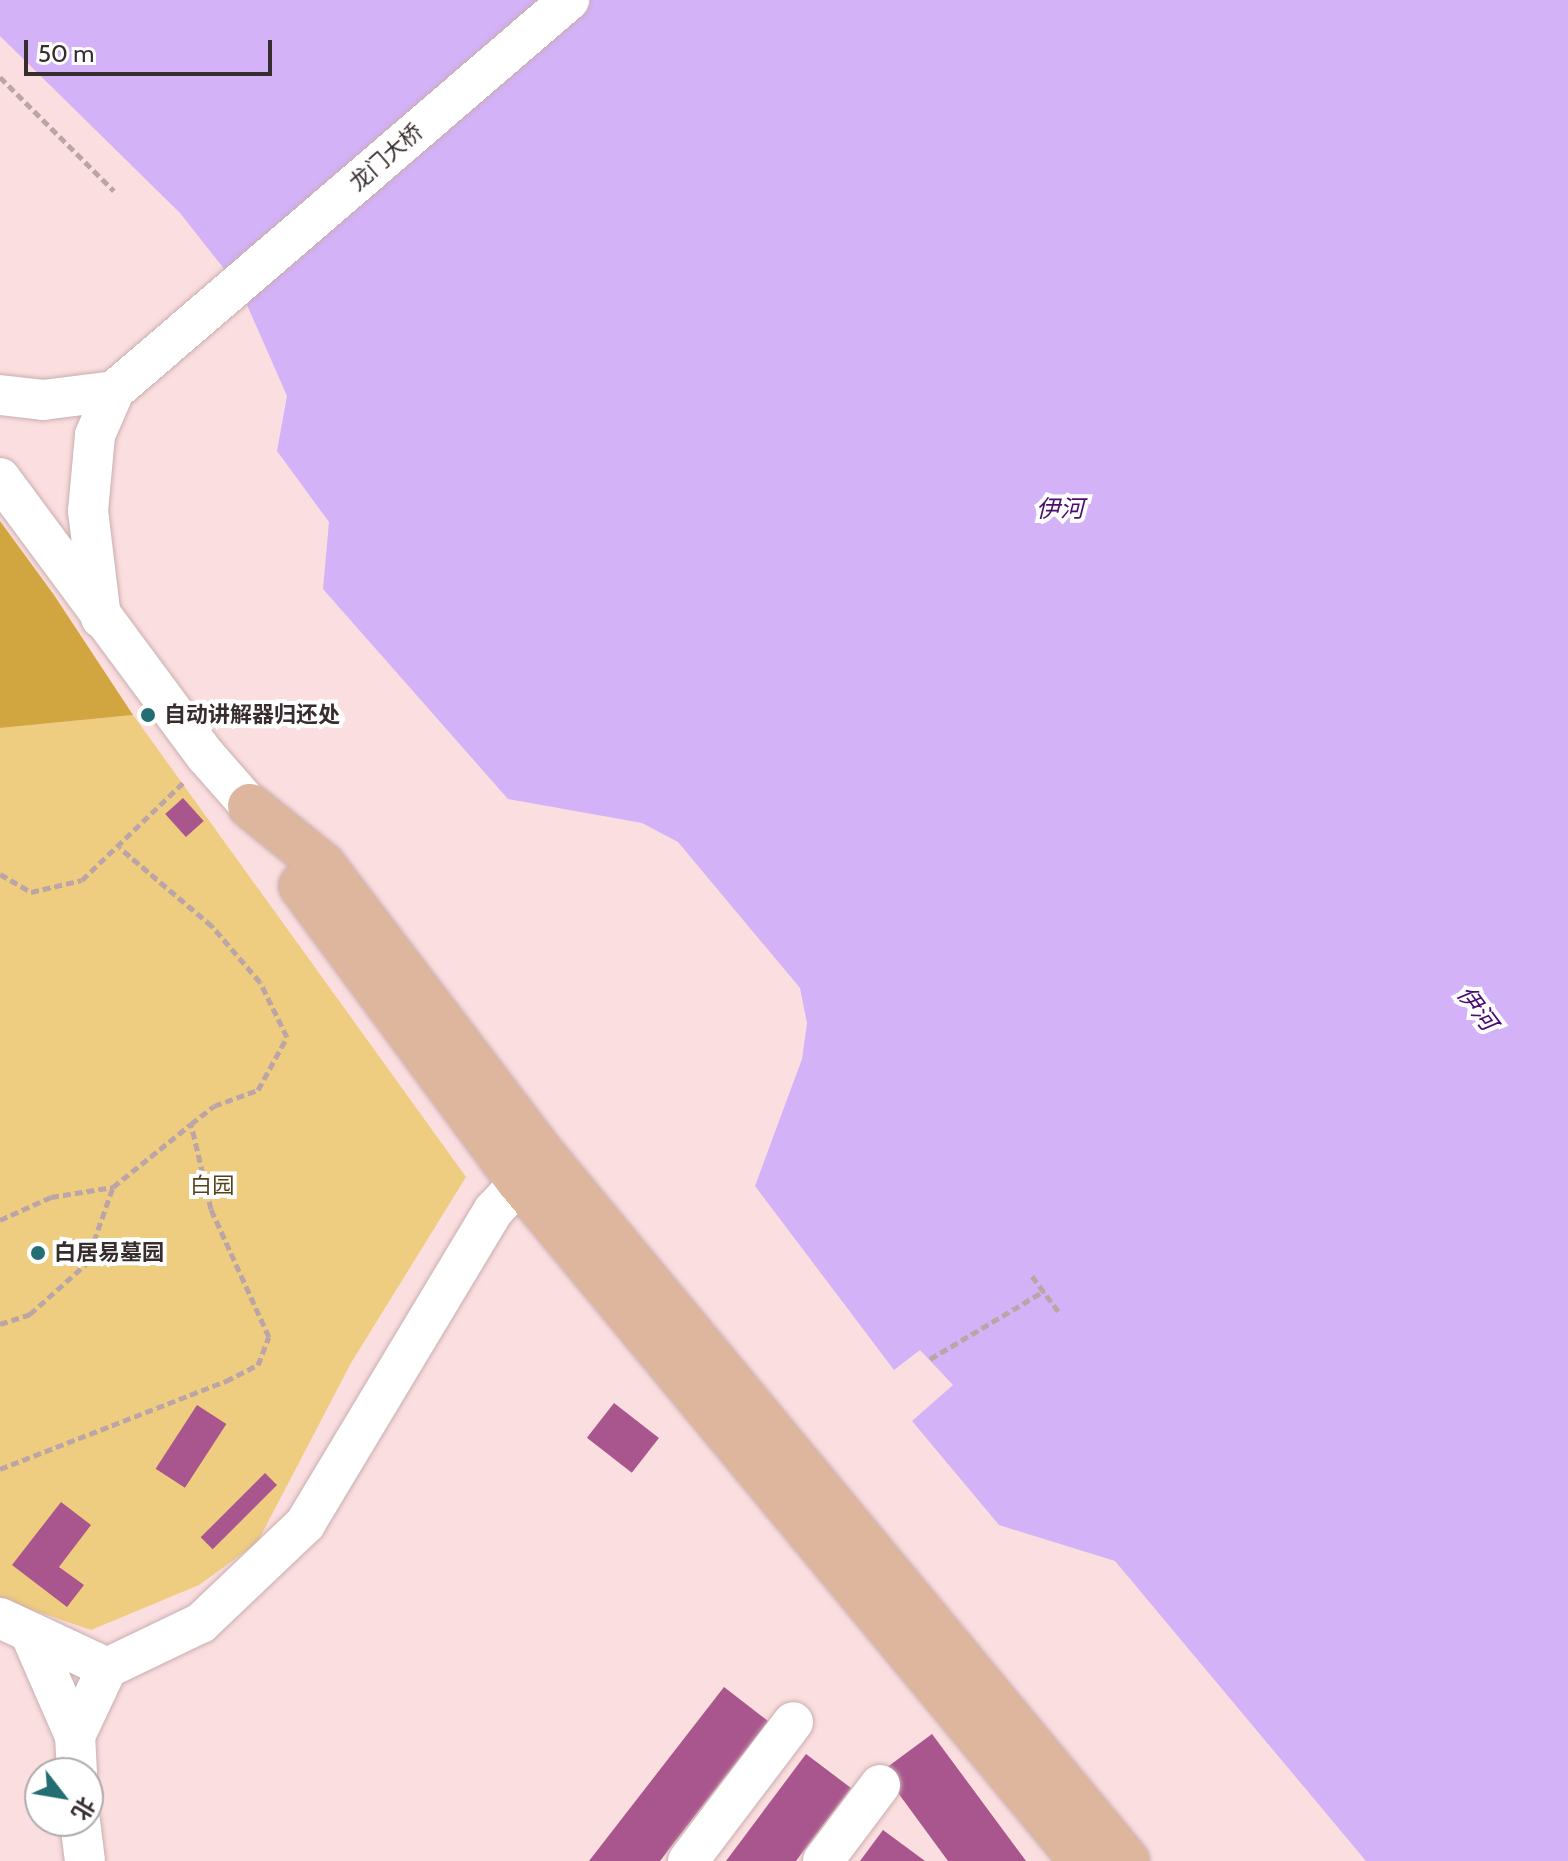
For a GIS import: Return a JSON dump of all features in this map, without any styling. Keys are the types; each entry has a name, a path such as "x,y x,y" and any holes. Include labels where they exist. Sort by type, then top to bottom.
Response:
{"main road":[{"path":"250,806 323,865 531,1168 1082,1861"},
{"path":"531,1168 1127,1861"}],"street":[{"name":"龙门大桥","path":"114,391 569,0"},
{"path":"0,395 43,400 114,391"},
{"path":"101,618 88,511 95,435 114,391"},
{"path":"0,478 206,756 250,806"},
{"path":"76,1755 107,1668 201,1623 305,1524 387,1377 531,1168"},
{"path":"15,1626 107,1668"},
{"path":"15,1626 76,1755"},
{"path":"688,1861 793,1722"},
{"path":"823,1861 880,1785"},
{"path":"82,1837 85,1861"}],"path":[{"path":"0,77 114,191"},
{"path":"0,874 31,892 82,880 120,848 206,756"},
{"path":"0,1220 51,1197 113,1187 214,1106 258,1090 287,1037 260,982 212,926 120,848"},
{"path":"0,1469 258,1365 269,1337 211,1209 191,1124"},
{"path":"0,1324 30,1314 86,1264 113,1187"},
{"path":"1032,1276 1058,1311"},
{"path":"930,1359 1044,1291"}],"green space":[{"name":"白园","path":"133,715 466,1177 351,1363 257,1543 199,1585 91,1630 0,1599 0,728"}],"shaded area":[{"path":"0,521 54,595 133,715 0,728"}],"water":[{"name":"伊河","path":"0,0 1568,0 1568,1861 1366,1861 1115,1561 999,1525 912,1421 953,1385 920,1350 894,1370 755,1186 802,1059 807,1023 800,988 678,842 642,823 508,799 323,589 329,522 277,451 287,396 240,289 180,213 0,36"}],"building":[{"path":"183,798 204,821 186,837 165,814"},
{"path":"614,1403 659,1438 632,1473 587,1438"},
{"path":"197,1405 226,1424 185,1488 156,1469"},
{"path":"265,1473 277,1485 213,1549 201,1537"},
{"path":"61,1502 91,1525 59,1567 84,1585 67,1607 12,1565"},
{"path":"724,1687 768,1721 660,1861 589,1861"},
{"path":"932,1734 1026,1861 948,1861 882,1771"},
{"path":"806,1754 851,1788 796,1861 726,1861"},
{"path":"883,1830 925,1861 860,1861"}],"place":[{"name":"自动讲解器归还处","path":"148,715"},
{"name":"白居易墓园","path":"38,1253"}]}
